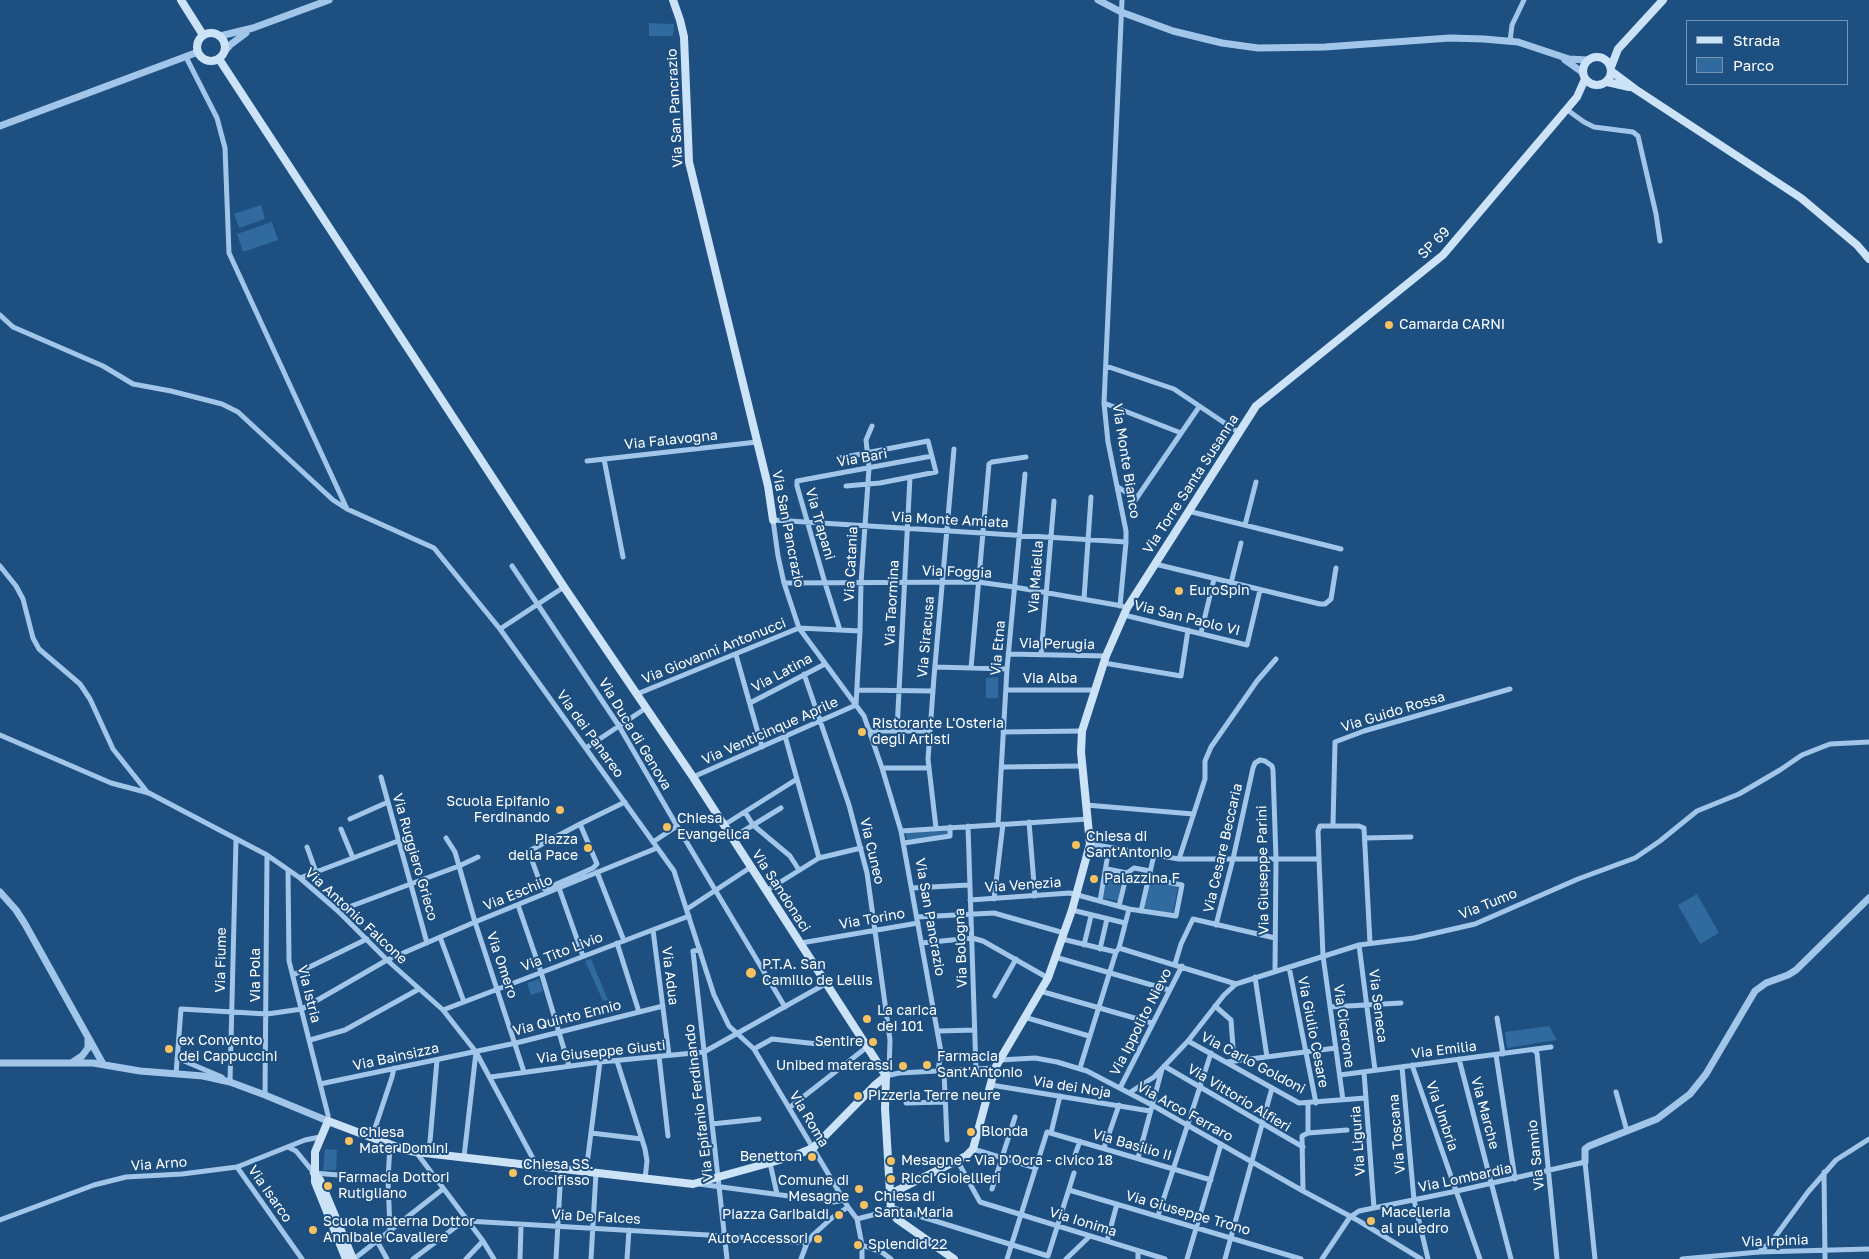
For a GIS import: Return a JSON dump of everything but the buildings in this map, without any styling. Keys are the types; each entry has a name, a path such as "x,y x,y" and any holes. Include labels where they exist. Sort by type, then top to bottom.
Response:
{"main road":[{"path":"180,0 203,35"},
{"name":"Via San Pancrazio","path":"673,0 684,37 689,162 768,486 773,520"},
{"path":"1607,82 1618,49 1662,0"},
{"path":"212,32 220,36 225,43 224,51 219,59 207,60 198,52 198,41 203,35 212,32"},
{"path":"1577,97 1584,76 1584,65 1588,60 1594,57 1601,57 1618,49"},
{"path":"1601,57 1607,61 1611,69 1635,89 1801,198 1857,245 1869,259"},
{"name":"Via Sandonaci","path":"219,59 564,587 724,825 886,1076"},
{"path":"1584,76 1588,83 1598,86"},
{"path":"1577,97 1607,82 1635,89"},
{"name":"SP 69","path":"1285,382 1443,255 1577,97"},
{"name":"Via Torre Santa Susanna","path":"973,1149 994,1068 1048,978 1072,910 1090,844 1081,752 1082,731 1094,690 1123,612 1256,406 1285,382"},
{"path":"346,1259 315,1182 315,1152 328,1121 416,1152 692,1184 794,1156 813,1148 886,1076"},
{"path":"886,1076 885,1108 890,1207 897,1219 943,1256 954,1259"},
{"path":"890,1194 966,1156 973,1149"},
{"path":"314,1173 320,1180 353,1259"}],"street":[{"path":"220,36 253,28 329,0"},
{"path":"1098,0 1121,12 1197,37 1258,48 1325,47 1450,38 1510,41 1536,47 1560,56 1588,60"},
{"name":"Via Monte Bianco","path":"1122,0 1104,403 1107,435 1118,487 1126,542 1123,612"},
{"path":"1510,41 1512,25 1524,0"},
{"path":"224,51 253,28"},
{"path":"0,126 198,52"},
{"path":"186,56 217,118 225,148 229,253 347,509"},
{"path":"1560,56 1584,76"},
{"path":"1566,110 1594,127 1633,132 1638,136 1656,214 1660,241"},
{"name":"Via dei Panareo","path":"0,316 13,327 103,366 133,384 171,391 222,404 238,412 333,500 347,509 434,548 500,629 674,871 714,995 729,1026 738,1033"},
{"path":"1106,366 1174,389 1238,432"},
{"path":"1104,403 1181,433"},
{"path":"1118,487 1136,498 1199,407"},
{"name":"Via Catania","path":"856,705 860,631 860,583 869,468 866,440 872,426"},
{"name":"Via Bari","path":"840,458 928,441 936,472 880,483 846,486"},
{"name":"Via Falavogna","path":"587,461 757,442"},
{"name":"Via Siracusa","path":"936,828 929,768 930,731 954,449"},
{"name":"Via Bari","path":"797,481 932,456"},
{"path":"971,668 988,464 1026,457"},
{"path":"604,459 623,557"},
{"name":"Via Etna","path":"994,898 1000,824 1008,654 1025,474"},
{"name":"Via Taormina","path":"897,730 910,477"},
{"name":"Via Trapani","path":"797,481 824,583 840,630"},
{"path":"1245,526 1256,482"},
{"path":"1084,600 1091,497"},
{"name":"Via Maiella","path":"1041,655 1054,501"},
{"path":"1188,511 1341,549"},
{"name":"Via Monte Amiata","path":"773,520 1126,542"},
{"name":"Via San Pancrazio","path":"773,520 784,583 799,628 864,716 901,831 938,1031 947,1140"},
{"path":"1231,583 1241,543"},
{"path":"1155,564 1325,604 1331,599 1336,568"},
{"path":"0,566 16,586 23,599 33,638 39,649 80,684 90,699 112,748 149,793"},
{"path":"512,566 538,604"},
{"path":"1201,633 1214,579"},
{"name":"Via Foggia","path":"784,583 978,582 1046,592 1084,600 1123,612"},
{"path":"500,629 564,587"},
{"name":"Via San Paolo VI","path":"1123,612 1247,645 1260,590"},
{"name":"Via Duca di Genova","path":"538,604 619,726 785,1007"},
{"path":"799,628 860,631"},
{"name":"Via Giovanni Antonucci","path":"637,694 799,628"},
{"name":"Via Perugia","path":"1008,654 1105,660 1180,676 1188,630"},
{"path":"736,655 762,747"},
{"path":"1179,859 1205,779 1205,761 1211,746 1257,681 1276,659"},
{"name":"Via Latina","path":"750,703 825,664"},
{"path":"935,667 1007,669"},
{"name":"Via Cuneo","path":"804,674 849,804 867,873 890,1040 889,1072 886,1076"},
{"name":"Via Guido Rossa","path":"1333,825 1335,742 1510,689"},
{"path":"857,690 933,691"},
{"name":"Via Alba","path":"1006,690 1094,690"},
{"name":"Via Venticinque Aprile","path":"692,777 856,705"},
{"path":"586,748 646,708"},
{"path":"870,731 930,731"},
{"path":"1003,732 1082,731"},
{"name":"Via Antonio Falcone","path":"0,735 111,783 149,793 267,855 300,878 338,911 387,960 444,1010 476,1052 491,1077 537,1166"},
{"path":"785,736 819,858"},
{"name":"Via Tumo","path":"1129,1093 1154,1077 1163,1068 1236,984 1359,945 1397,940 1475,924 1578,879 1635,858 1660,841 1697,811 1739,794 1802,755 1830,744 1869,742"},
{"name":"Via Cesare Beccaria","path":"1216,925 1255,763 1260,760 1272,766 1273,770"},
{"path":"1002,767 1082,766"},
{"path":"882,768 929,768"},
{"name":"Via Giuseppe Parini","path":"1273,770 1276,859 1275,971"},
{"name":"Via Ruggiero Grieco","path":"381,777 427,943"},
{"path":"724,825 796,779"},
{"path":"350,819 388,802"},
{"path":"580,824 597,864 582,876 545,889 542,888 530,852 531,850 580,824 625,802"},
{"path":"1086,805 1193,814"},
{"path":"732,838 781,808"},
{"path":"745,812 753,825 790,856 799,870"},
{"path":"901,831 1088,819"},
{"path":"1029,822 1035,896"},
{"path":"1333,825 1359,826 1364,828 1370,943"},
{"name":"Via Cicerone","path":"1333,825 1319,829 1319,859 1323,956 1343,1100"},
{"path":"653,842 677,826"},
{"name":"Via Bologna","path":"968,826 976,1070"},
{"path":"904,843 950,836 950,827"},
{"path":"342,829 353,858"},
{"path":"1365,838 1411,837"},
{"name":"Via Omero","path":"446,838 455,852 475,922 524,1072"},
{"name":"Via Fiume","path":"228,1082 236,839"},
{"path":"300,878 398,840"},
{"path":"1090,844 1179,859 1319,859"},
{"path":"307,847 316,872"},
{"name":"Via Eschilo","path":"302,1009 387,960 559,888 582,876 657,848"},
{"path":"766,890 819,858 861,848"},
{"path":"1100,901 1107,869 1106,860 1110,848"},
{"name":"Via Pola","path":"266,1095 267,855"},
{"path":"1141,911 1154,855"},
{"path":"338,911 459,866 478,857"},
{"path":"687,909 751,867"},
{"path":"1119,906 1127,873 1134,868 1150,871"},
{"path":"1107,869 1127,873"},
{"name":"Via Istria","path":"288,870 289,961 310,1040 328,1121"},
{"path":"597,872 624,941"},
{"name":"Via Venezia","path":"970,900 1070,893 1129,909 1176,916 1182,884 1148,878"},
{"path":"912,888 969,886"},
{"path":"559,888 583,956"},
{"path":"0,892 16,910 25,924 103,1064"},
{"path":"1595,1259 1585,1149 1657,1118 1690,1094 1706,1074 1755,991 1766,983 1796,970 1869,898"},
{"path":"518,904 541,972 569,1066"},
{"path":"1080,1068 1129,909"},
{"path":"1072,910 1125,923"},
{"name":"Via Torino","path":"801,943 875,930 918,920 971,914 994,914 1005,916 1084,945 1100,949 1117,950 1182,966 1236,984"},
{"name":"Via Tito Livio","path":"444,1010 689,916"},
{"path":"1084,945 1091,916"},
{"path":"1100,949 1107,919"},
{"path":"1174,964 1192,919 1276,938"},
{"name":"Via Adua","path":"653,930 669,1055"},
{"path":"440,937 464,1002"},
{"path":"922,943 972,938 1016,959 1048,978"},
{"path":"293,974 367,939"},
{"path":"617,943 639,1012"},
{"name":"Via Seneca","path":"1359,945 1375,1070"},
{"name":"Via Epifanio Ferdinando","path":"700,950 693,951 728,1259"},
{"path":"1055,957 1170,990"},
{"path":"995,996 1016,959"},
{"name":"Via Ippolito Nievo","path":"1120,1088 1182,966"},
{"name":"Via Giulio Cesare","path":"1289,967 1316,1102"},
{"path":"1255,977 1267,1057"},
{"name":"Via Giuseppe Giusti","path":"491,1077 600,1062 704,1052 826,983"},
{"path":"310,1040 345,1030 419,989"},
{"path":"1040,991 1152,1023"},
{"path":"1330,1007 1401,1003"},
{"name":"Via Quinto Ennio","path":"476,1052 663,1006"},
{"path":"1215,1006 1231,1020 1234,1061"},
{"path":"176,1074 181,1009 267,1014 302,1009"},
{"path":"1024,1017 1089,1036"},
{"path":"1497,1018 1502,1054"},
{"path":"938,1031 975,1030"},
{"name":"Via Roma","path":"738,1033 754,1049 857,1219"},
{"path":"754,1049 772,1038 828,1045"},
{"path":"88,1040 88,1048 93,1063"},
{"name":"Via Carlo Goldoni","path":"1188,1041 1299,1103 1366,1098"},
{"name":"Via Emilia","path":"1340,1075 1551,1047"},
{"path":"72,1063 88,1048"},
{"path":"790,1108 867,1048"},
{"path":"1227,1062 1336,1048"},
{"name":"Via Sannio","path":"1534,1050 1537,1053 1557,1259"},
{"path":"464,1157 476,1052"},
{"name":"Via Bainsizza","path":"320,1084 476,1052"},
{"path":"1158,1216 1211,1054"},
{"path":"1496,1055 1515,1178"},
{"path":"659,1056 668,1136"},
{"path":"177,1058 222,1077 228,1082"},
{"name":"Via Arco Ferraro","path":"999,1060 1035,1058 1080,1068 1129,1093 1151,1108 1188,1125 1222,1144 1359,1221 1420,1259"},
{"name":"Via Marche","path":"1459,1059 1511,1259"},
{"path":"428,1153 437,1060"},
{"path":"617,1061 642,1139 647,1161 646,1179"},
{"path":"586,1172 600,1062"},
{"path":"0,1063 93,1063 128,1070 203,1076 266,1095 328,1121"},
{"name":"Via Umbria","path":"1412,1065 1480,1259"},
{"name":"Via Toscana","path":"1402,1066 1414,1200 1428,1259"},
{"path":"372,1136 394,1068"},
{"path":"886,1076 899,1073 994,1068"},
{"path":"1138,1158 1163,1068"},
{"name":"Via Vittorio Alfieri","path":"1163,1068 1303,1147"},
{"name":"Via Liguria","path":"1364,1072 1374,1208"},
{"name":"Via dei Noja","path":"991,1085 1119,1105 1151,1108"},
{"path":"1225,1259 1272,1088"},
{"path":"1616,1092 1627,1131"},
{"path":"1008,1259 1060,1096"},
{"path":"906,1103 945,1102"},
{"path":"1308,1103 1308,1133"},
{"path":"1104,1148 1119,1105"},
{"path":"992,1190 1016,1117"},
{"path":"712,1124 759,1119"},
{"path":"1303,1191 1302,1136 1308,1133 1347,1130"},
{"name":"Via Basilio II","path":"1049,1132 1211,1180"},
{"path":"591,1133 642,1139"},
{"name":"Via Arno","path":"0,1220 94,1185 126,1177 182,1174 237,1167 305,1140 320,1137"},
{"path":"1759,1252 1772,1241 1824,1172 1836,1160 1869,1139"},
{"path":"1080,1141 1075,1155 1080,1160 1083,1160"},
{"path":"390,1144 388,1179 390,1231"},
{"path":"1187,1259 1222,1144"},
{"path":"288,1147 296,1151 314,1173 388,1179"},
{"path":"973,1149 1036,1168"},
{"path":"416,1152 466,1221 483,1241 494,1259"},
{"name":"Via Ionima","path":"957,1160 980,1202 1165,1259"},
{"name":"Via Lombardia","path":"1350,1217 1359,1211 1492,1184 1585,1162"},
{"path":"770,1163 777,1194"},
{"name":"Via Isarco","path":"237,1167 302,1259"},
{"path":"556,1259 561,1169"},
{"path":"1824,1172 1825,1259"},
{"path":"862,1259 862,1245 857,1219 884,1212 890,1207 1048,1256 1074,1173"},
{"path":"591,1259 596,1174"},
{"path":"692,1184 720,1186 834,1202 844,1200"},
{"path":"353,1259 443,1189"},
{"name":"Via Giuseppe Trono","path":"1069,1190 1301,1259"},
{"path":"1106,1241 1117,1204"},
{"path":"801,1259 808,1241 832,1217 848,1207"},
{"path":"1322,1259 1350,1217"},
{"path":"413,1259 466,1221"},
{"name":"Via De Falces","path":"466,1221 808,1241"},
{"path":"520,1259 521,1224"},
{"path":"627,1259 629,1230"},
{"path":"1068,1258 1090,1236"},
{"path":"377,1241 387,1259"},
{"path":"466,1259 483,1241"},
{"path":"862,1245 876,1250 882,1256 891,1259"},
{"name":"Via Irpinia","path":"1683,1259 1724,1257 1759,1252 1869,1249"},
{"path":"1138,1251 1138,1259"}],"green space":[{"path":"649,23 674,24 673,36 649,36"},
{"path":"261,205 265,219 239,228 234,214"},
{"path":"272,222 278,240 243,252 237,234"},
{"path":"998,677 998,698 986,698 986,678"},
{"path":"948,830 947,834 907,840 906,837 906,833"},
{"path":"1108,872 1123,875 1118,901 1103,898"},
{"path":"1150,880 1178,886 1173,914 1144,910"},
{"path":"1697,894 1719,933 1700,944 1678,905"},
{"path":"591,959 608,1000 603,1001 585,961"},
{"path":"539,979 543,991 531,995 527,983"},
{"path":"1549,1026 1557,1040 1507,1048 1505,1032"},
{"path":"325,1149 337,1150 336,1170 323,1170"}],"place":[{"name":"Camarda CARNI","path":"1389,325"},
{"name":"EuroSpin","path":"1179,591"},
{"name":"Ristorante L'Osteria degli Artisti","path":"862,732"},
{"name":"Scuola Epifanio Ferdinando","path":"560,810"},
{"name":"Chiesa Evangelica","path":"667,827"},
{"name":"Chiesa di Sant'Antonio","path":"1076,845"},
{"name":"Piazza della Pace","path":"588,848"},
{"name":"Palazzina F","path":"1094,879"},
{"name":"P.T.A. San Camillo de Lellis","path":"751,973"},
{"name":"La carica dei 101","path":"867,1019"},
{"name":"Sentire","path":"873,1042"},
{"name":"ex Convento dei Cappuccini","path":"169,1049"},
{"name":"Farmacia Sant'Antonio","path":"927,1065"},
{"name":"Unibed materassi","path":"903,1066"},
{"name":"Pizzeria Terre neure","path":"858,1096"},
{"name":"Blonda","path":"971,1132"},
{"name":"Chiesa Mater Domini","path":"349,1141"},
{"name":"Benetton","path":"812,1157"},
{"name":"Mesagne - Via D'Ocra - civico 18","path":"891,1161"},
{"name":"Chiesa SS. Crocifisso","path":"513,1173"},
{"name":"Ricci Gioiellieri","path":"891,1179"},
{"name":"Farmacia Dottori Rutigliano","path":"328,1186"},
{"name":"Comune di Mesagne","path":"859,1189"},
{"name":"Chiesa di Santa Maria","path":"864,1205"},
{"name":"Piazza Garibaldi","path":"839,1215"},
{"name":"Macelleria al puledro","path":"1371,1221"},
{"name":"Scuola materna Dottor Annibale Cavaliere","path":"313,1230"},
{"name":"Auto Accessori","path":"818,1239"},
{"name":"Splendid 22","path":"858,1245"}]}
